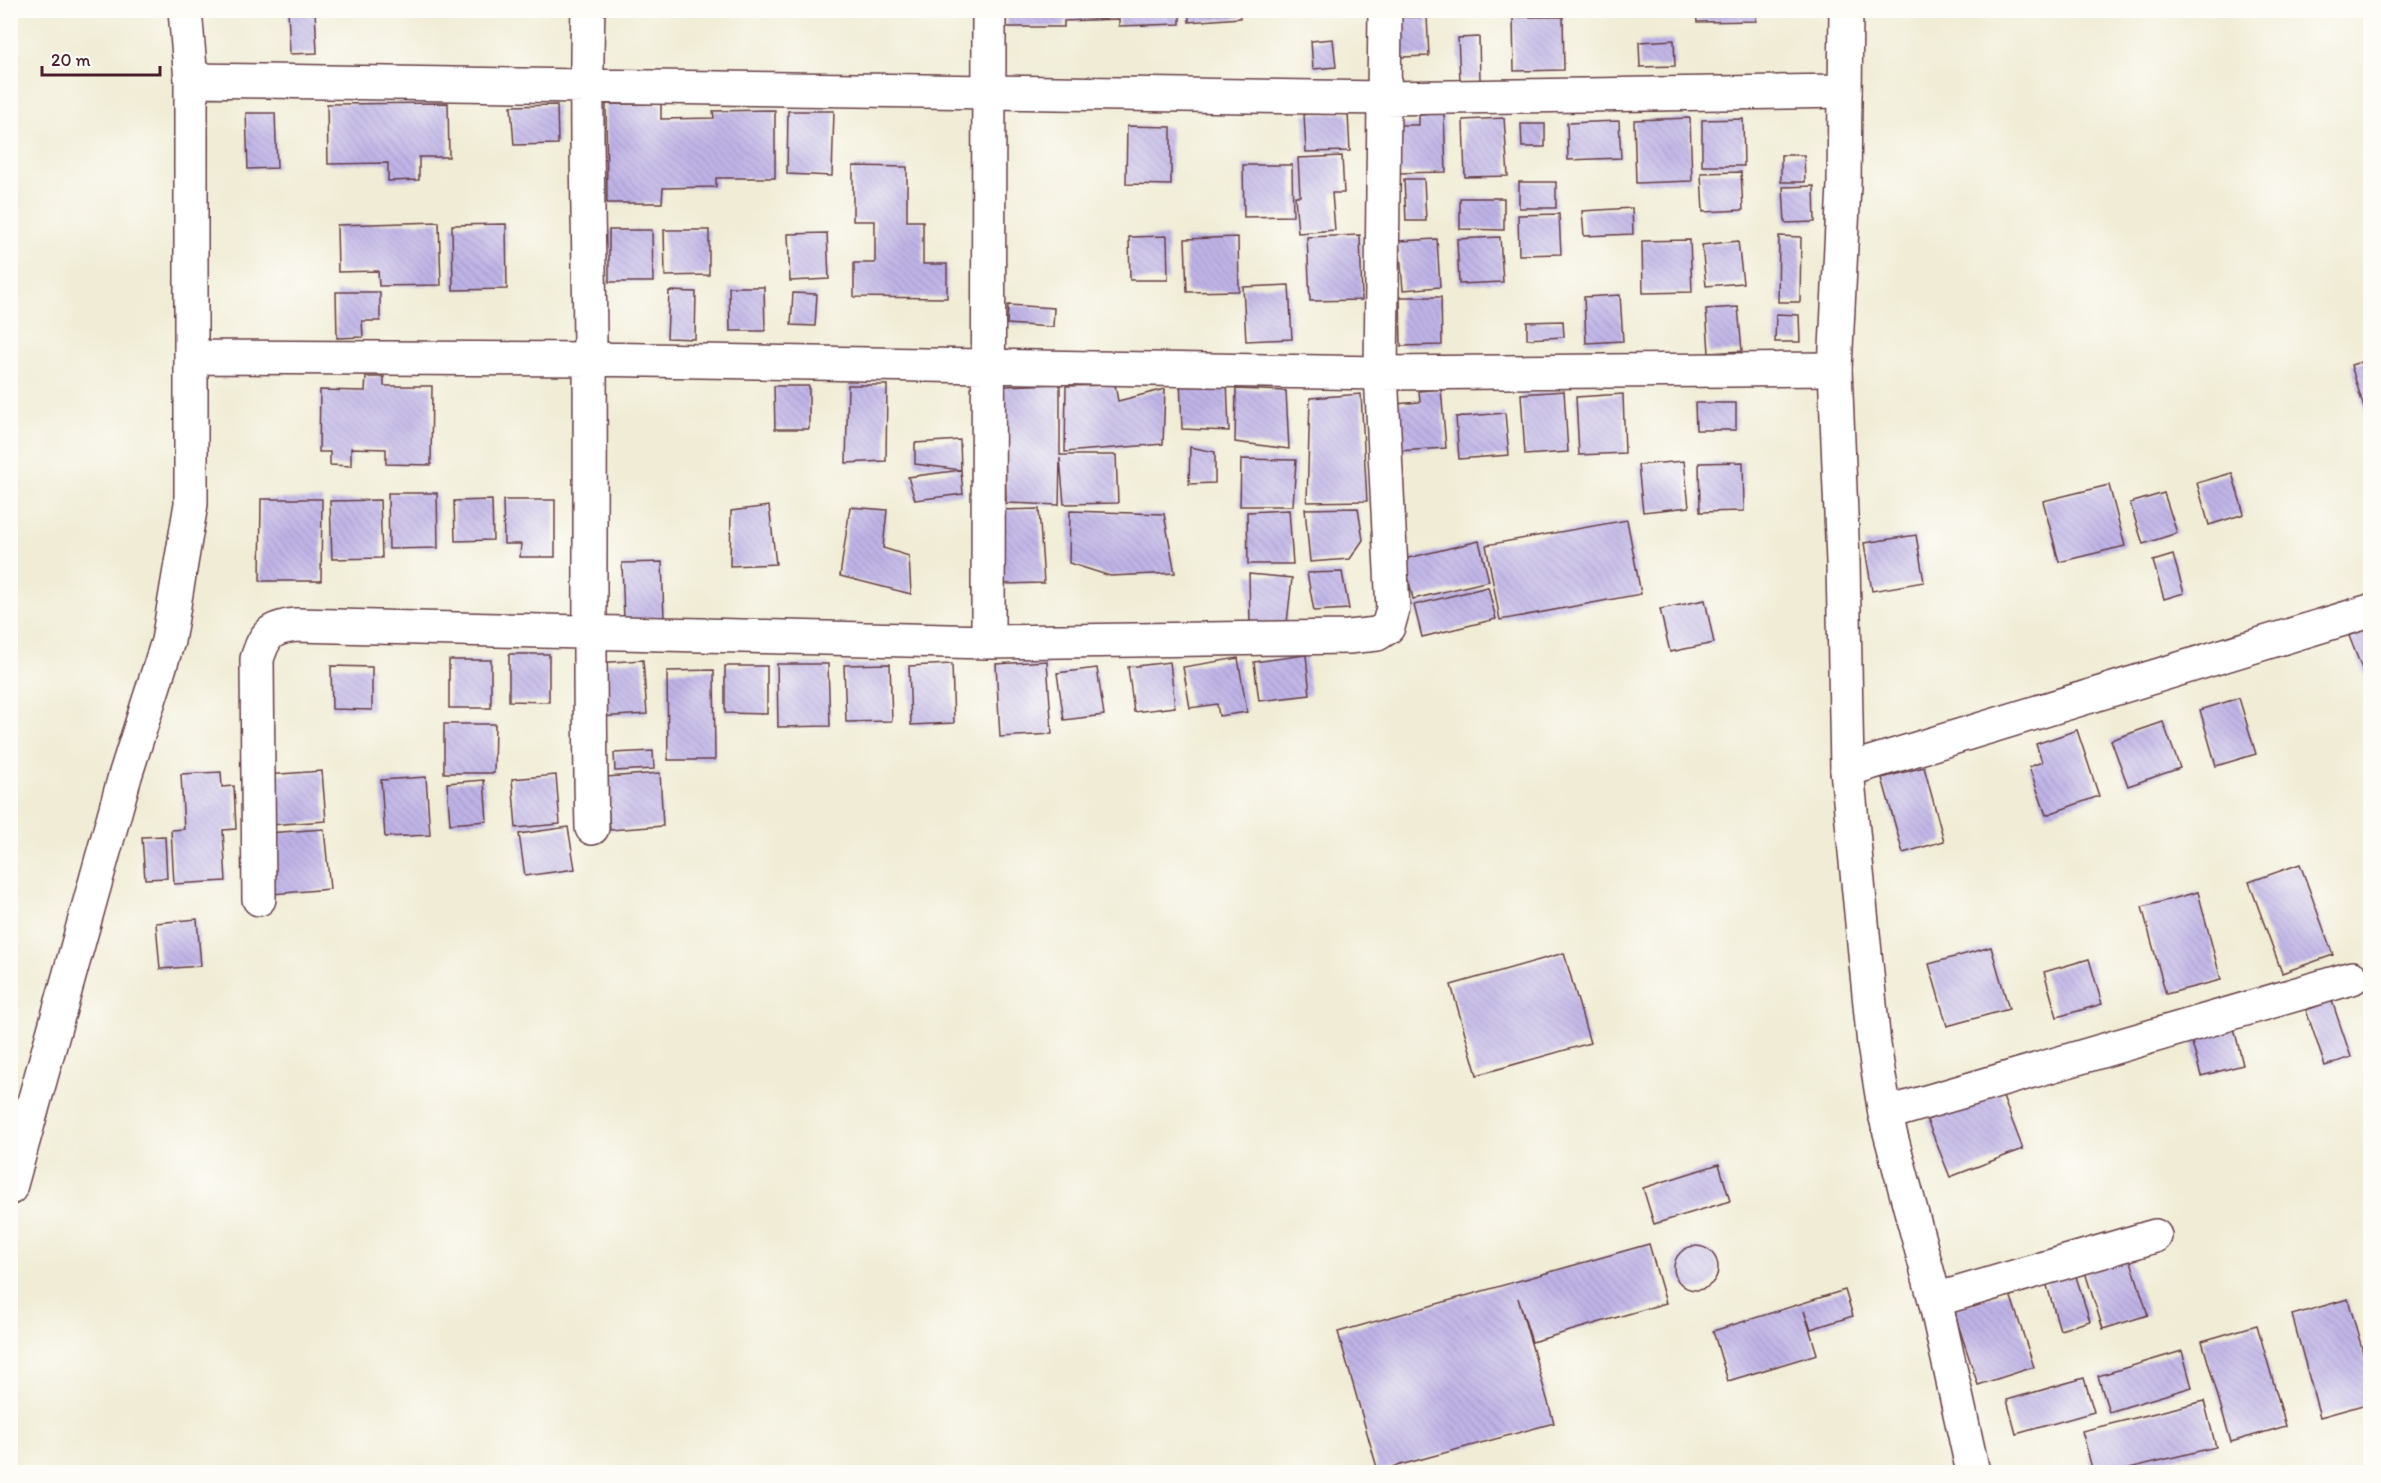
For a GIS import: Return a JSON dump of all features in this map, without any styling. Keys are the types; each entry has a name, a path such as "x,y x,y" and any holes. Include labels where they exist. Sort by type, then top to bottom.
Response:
{"street":[{"path":"10,1188 125,776 168,641 191,504 191,80 185,10"},
{"path":"588,10 585,86 591,359 589,632 592,828"},
{"path":"988,642 989,10"},
{"path":"259,899 257,659 263,640 277,627 296,625 988,642 1348,637 1377,634 1388,627 1393,609 1381,373 1386,10"},
{"path":"1846,10 1844,185 1834,369 1843,562 1847,770 1874,1045 1885,1114 1935,1300 1973,1473"},
{"path":"191,80 1385,98 1845,91"},
{"path":"191,357 591,359 1381,373 1834,369"},
{"path":"1847,770 2370,611"},
{"path":"1885,1114 2352,978"},
{"path":"1935,1300 2155,1236"}],"building":[{"path":"288,10 315,10 317,53 290,54"},
{"path":"1006,10 1180,10 1180,24 1119,26 1119,19 1064,21 1064,27 1006,27"},
{"path":"1189,10 1239,10 1240,18 1189,22"},
{"path":"1581,10 1627,10 1627,14 1581,13"},
{"path":"1696,10 1756,10 1756,21 1697,22"},
{"path":"1400,17 1427,17 1429,56 1401,57"},
{"path":"1513,17 1563,17 1564,70 1514,71"},
{"path":"1479,37 1480,80 1460,80 1458,38"},
{"path":"1333,39 1336,67 1313,69 1311,41"},
{"path":"1674,40 1675,66 1640,67 1639,42"},
{"path":"448,103 449,157 419,157 419,180 388,181 388,163 328,164 327,104"},
{"path":"606,104 661,104 661,119 714,118 713,111 775,110 775,178 716,178 716,187 663,188 662,203 607,203"},
{"path":"557,105 558,144 514,145 511,106"},
{"path":"788,111 834,111 832,176 787,174"},
{"path":"246,113 275,113 277,168 248,169"},
{"path":"1348,113 1350,151 1306,152 1304,114"},
{"path":"1444,113 1446,172 1396,173 1394,125 1419,125 1419,115"},
{"path":"1504,118 1508,176 1465,177 1463,120"},
{"path":"1690,118 1692,181 1636,183 1634,120"},
{"path":"1743,119 1744,166 1702,166 1702,120"},
{"path":"1619,121 1621,158 1568,160 1567,123"},
{"path":"1521,124 1545,124 1545,147 1522,147"},
{"path":"1127,126 1171,127 1171,185 1126,184"},
{"path":"1781,155 1804,155 1805,182 1781,182"},
{"path":"1342,156 1344,193 1332,193 1335,230 1298,233 1295,196 1300,196 1298,158"},
{"path":"1243,165 1292,165 1293,216 1244,217"},
{"path":"853,166 907,167 907,221 923,221 923,264 947,264 947,298 854,297 854,263 875,263 875,221 853,221"},
{"path":"1741,172 1743,210 1703,212 1701,173"},
{"path":"1404,179 1424,179 1426,221 1406,221"},
{"path":"1519,182 1556,182 1556,208 1519,208"},
{"path":"1814,186 1815,222 1785,223 1783,187"},
{"path":"1460,198 1504,198 1504,230 1460,229"},
{"path":"1632,208 1633,234 1584,236 1582,211"},
{"path":"1559,214 1561,254 1519,255 1518,215"},
{"path":"439,222 441,285 379,286 378,271 338,272 337,225"},
{"path":"506,224 507,289 453,290 452,225"},
{"path":"609,230 652,230 653,282 609,282"},
{"path":"664,230 709,230 709,275 665,276"},
{"path":"827,233 829,279 790,281 788,234"},
{"path":"1360,235 1362,300 1310,301 1307,237"},
{"path":"1167,236 1168,280 1130,280 1129,237"},
{"path":"1779,236 1801,237 1800,302 1778,302"},
{"path":"1238,237 1239,291 1187,292 1185,239"},
{"path":"1500,237 1503,282 1459,284 1457,239"},
{"path":"1437,239 1440,287 1403,290 1399,241"},
{"path":"1690,240 1692,292 1643,293 1642,241"},
{"path":"1738,241 1743,283 1706,286 1702,245"},
{"path":"1289,285 1292,339 1246,341 1243,287"},
{"path":"729,287 764,287 765,331 730,331"},
{"path":"669,291 696,292 695,339 667,338"},
{"path":"336,292 380,292 380,321 362,321 363,337 337,338"},
{"path":"793,293 817,294 815,326 791,325"},
{"path":"1620,295 1623,341 1586,343 1584,297"},
{"path":"1400,297 1441,297 1442,345 1401,346"},
{"path":"1008,305 1054,308 1053,327 1007,324"},
{"path":"1738,307 1742,351 1709,353 1706,309"},
{"path":"1776,314 1799,315 1800,342 1775,342"},
{"path":"1563,321 1564,337 1527,339 1527,322"},
{"path":"2370,359 2370,428 2351,365"},
{"path":"366,377 384,377 384,386 432,386 431,465 386,464 386,449 351,448 351,466 330,465 330,452 319,452 320,390 365,391"},
{"path":"1180,378 1227,381 1229,431 1182,429"},
{"path":"1060,384 1060,455 1116,455 1118,503 1064,504 1060,458 1059,505 1006,503 1004,386"},
{"path":"848,385 887,385 886,461 846,463"},
{"path":"1115,385 1118,401 1165,389 1163,444 1065,452 1066,386"},
{"path":"774,386 809,386 809,429 775,429"},
{"path":"1236,389 1286,391 1289,449 1235,442"},
{"path":"1441,389 1446,448 1399,451 1395,404 1420,402 1419,391"},
{"path":"1564,391 1568,452 1525,455 1521,394"},
{"path":"1361,394 1367,501 1307,502 1310,398"},
{"path":"1623,394 1625,453 1579,455 1576,397"},
{"path":"1695,403 1736,403 1736,430 1696,430"},
{"path":"1505,413 1509,455 1459,459 1456,417"},
{"path":"960,440 961,470 915,464 915,443"},
{"path":"1190,447 1215,452 1215,483 1189,484"},
{"path":"1241,459 1296,460 1293,506 1240,506"},
{"path":"1684,461 1689,507 1643,512 1638,465"},
{"path":"1743,462 1744,511 1700,512 1699,463"},
{"path":"961,470 963,494 915,500 908,477"},
{"path":"2232,473 2244,514 2209,525 2197,483"},
{"path":"2109,485 2125,546 2059,562 2043,501"},
{"path":"388,493 437,493 438,548 389,549"},
{"path":"2164,493 2177,533 2143,544 2130,503"},
{"path":"261,499 322,499 321,581 260,581"},
{"path":"380,500 382,558 332,559 330,501"},
{"path":"492,500 493,540 455,541 454,501"},
{"path":"503,500 555,500 555,557 520,557 521,544 504,544"},
{"path":"769,506 776,564 730,566 731,511"},
{"path":"850,507 887,510 883,548 909,556 911,594 840,576"},
{"path":"1358,508 1363,540 1350,559 1310,562 1305,509"},
{"path":"1039,509 1044,583 1003,584 1001,510"},
{"path":"1289,510 1293,564 1248,564 1247,512"},
{"path":"1070,511 1164,514 1175,573 1110,576 1069,563"},
{"path":"1627,520 1641,594 1500,620 1486,545"},
{"path":"1916,535 1924,582 1872,591 1864,543"},
{"path":"1479,541 1489,581 1413,599 1404,559"},
{"path":"2173,555 2184,593 2164,599 2153,561"},
{"path":"662,562 664,619 624,620 622,563"},
{"path":"1342,572 1349,609 1314,611 1307,573"},
{"path":"1249,574 1292,578 1287,623 1250,623"},
{"path":"1488,587 1496,619 1422,637 1414,605"},
{"path":"1705,600 1714,643 1670,652 1660,609"},
{"path":"2370,627 2370,677 2366,679 2349,636"},
{"path":"509,654 549,654 549,702 509,701"},
{"path":"1306,655 1310,695 1259,701 1254,662"},
{"path":"1238,658 1247,712 1219,716 1217,704 1190,708 1183,667"},
{"path":"449,660 491,660 491,708 449,708"},
{"path":"643,660 647,714 599,717 595,663"},
{"path":"1047,661 1052,734 1000,737 996,664"},
{"path":"1170,662 1175,707 1134,712 1128,667"},
{"path":"777,664 828,664 830,726 778,727"},
{"path":"890,664 892,721 846,722 844,665"},
{"path":"952,664 954,723 911,725 909,666"},
{"path":"331,666 372,667 372,710 332,709"},
{"path":"725,666 767,666 767,714 725,713"},
{"path":"1097,668 1104,715 1064,720 1057,673"},
{"path":"714,670 715,760 668,760 667,671"},
{"path":"2239,698 2256,754 2216,766 2200,710"},
{"path":"2163,722 2180,768 2128,786 2111,740"},
{"path":"444,724 495,724 494,773 444,773"},
{"path":"2077,730 2099,796 2046,815 2029,767 2042,762 2036,744"},
{"path":"653,751 654,769 615,771 614,753"},
{"path":"1924,767 1944,841 1903,853 1882,778"},
{"path":"322,771 326,821 269,825 266,775"},
{"path":"221,772 222,787 234,786 236,829 223,830 226,881 174,884 171,830 184,829 181,774"},
{"path":"660,773 663,826 610,830 606,777"},
{"path":"556,775 560,824 516,828 512,779"},
{"path":"426,777 430,835 385,837 381,780"},
{"path":"484,780 487,821 450,824 447,783"},
{"path":"568,827 575,869 525,876 519,834"},
{"path":"324,829 330,889 272,894 267,833"},
{"path":"165,836 167,878 145,879 142,837"},
{"path":"2300,864 2333,955 2282,973 2249,882"},
{"path":"2198,892 2221,980 2166,994 2142,907"},
{"path":"197,919 201,966 160,969 156,923"},
{"path":"1991,947 2009,1009 1947,1026 1929,964"},
{"path":"1564,953 1590,1043 1477,1075 1451,985"},
{"path":"2089,959 2102,1004 2057,1017 2044,972"},
{"path":"2332,1001 2351,1057 2325,1066 2306,1010"},
{"path":"2234,1028 2243,1065 2201,1076 2191,1039"},
{"path":"2001,1092 2023,1149 1950,1177 1927,1120"},
{"path":"1719,1164 1730,1201 1654,1224 1643,1188"},
{"path":"1649,1244 1666,1303 1532,1342 1518,1298 1554,1423 1378,1471 1338,1332"},
{"path":"1696,1246 1711,1253 1718,1268 1711,1283 1696,1290 1681,1283 1674,1268 1681,1253"},
{"path":"2129,1255 2148,1315 2103,1329 2084,1269"},
{"path":"2074,1270 2090,1321 2060,1330 2045,1279"},
{"path":"1845,1290 1853,1316 1811,1329 1804,1311 1817,1354 1728,1381 1713,1331"},
{"path":"2009,1291 2034,1367 1978,1385 1953,1309"},
{"path":"2348,1299 2370,1377 2370,1403 2320,1417 2292,1315"},
{"path":"2257,1325 2286,1426 2231,1442 2202,1341"},
{"path":"2182,1351 2192,1387 2109,1412 2098,1376"},
{"path":"2084,1378 2094,1412 2016,1434 2007,1400"},
{"path":"2204,1401 2216,1447 2113,1472 2093,1472 2082,1431"}]}
